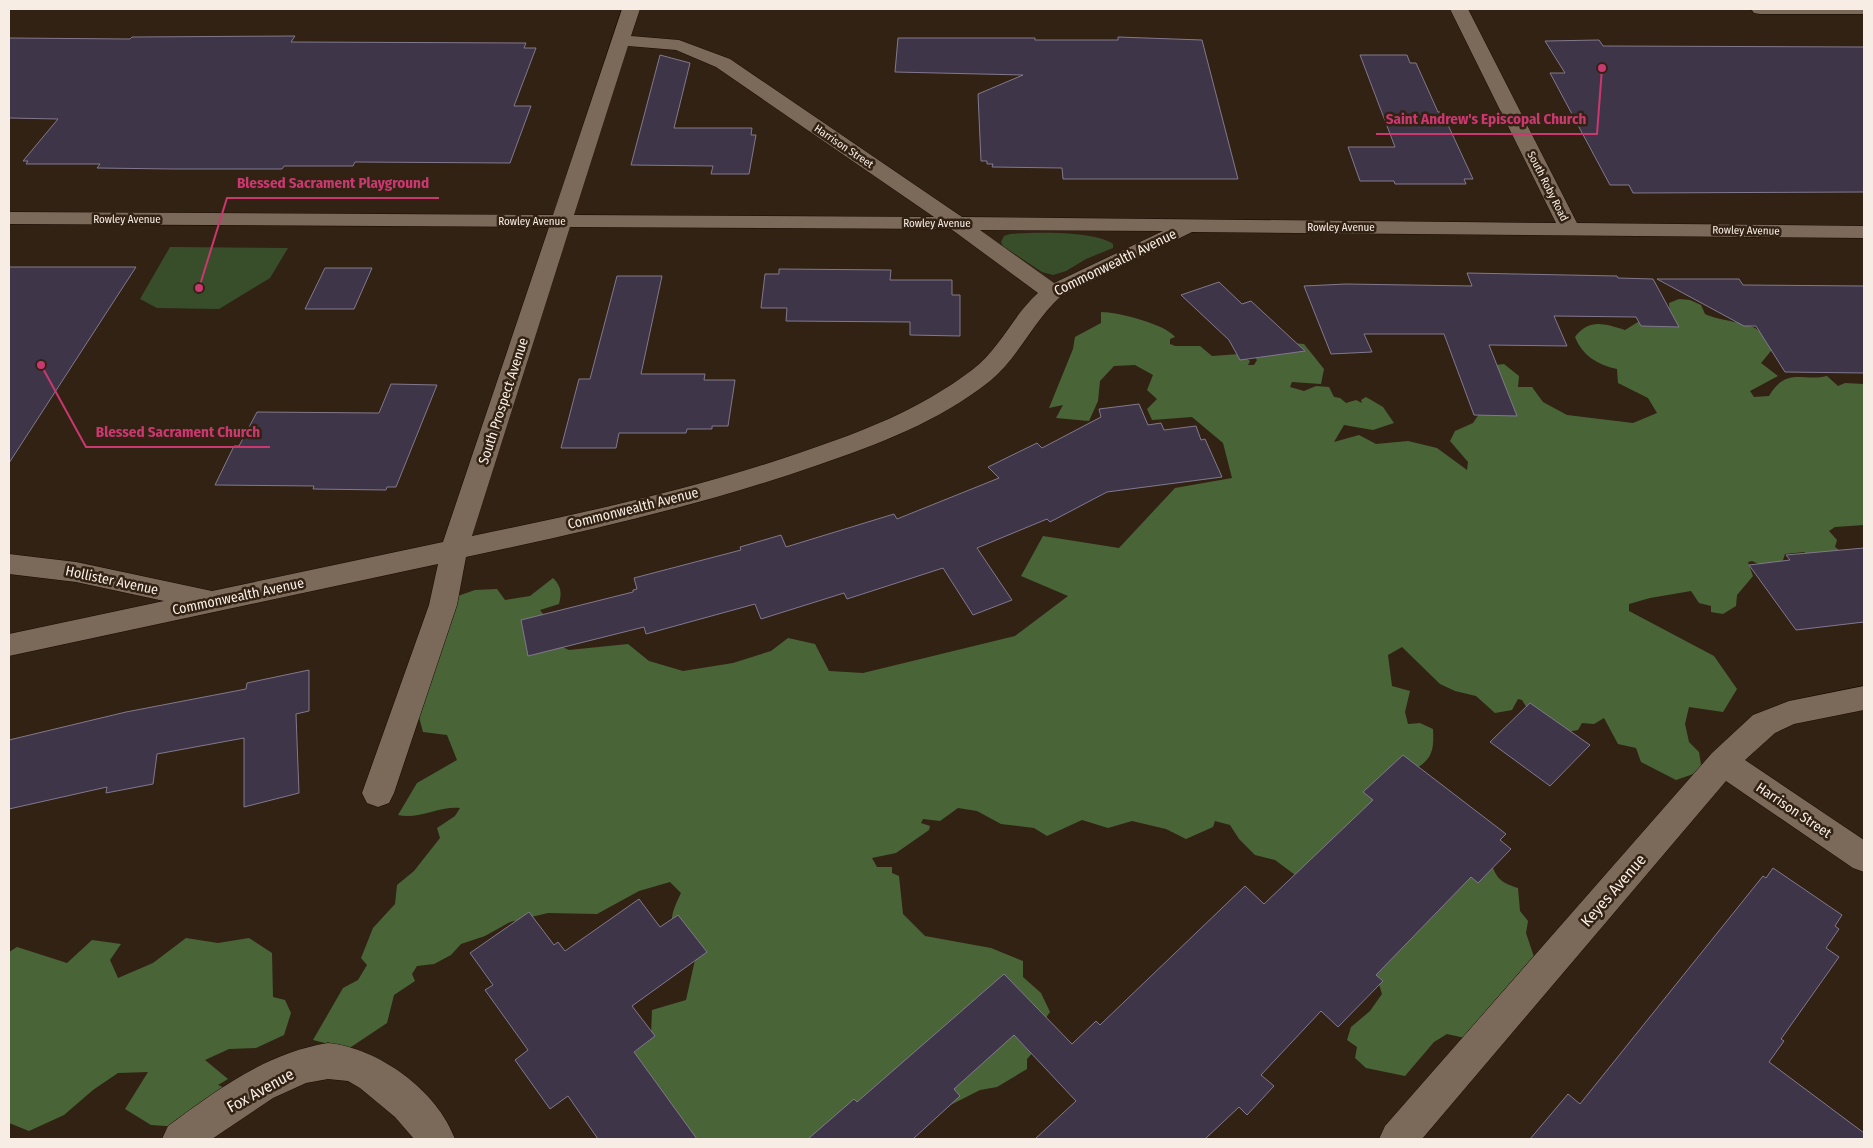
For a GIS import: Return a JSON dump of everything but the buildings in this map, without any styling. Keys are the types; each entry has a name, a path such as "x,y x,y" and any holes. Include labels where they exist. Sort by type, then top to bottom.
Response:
{"street":[{"name":"South Prospect Avenue","path":"378,793 443,605 454,550 630,9"},
{"name":"South Roby Road","path":"1459,9 1570,229"},
{"path":"1760,9 1864,9"},
{"name":"Harrison Street","path":"620,40 679,45 722,63 926,201 1052,292"},
{"name":"Rowley Avenue","path":"9,218 954,223 1864,232"},
{"name":"Commonwealth Avenue","path":"9,645 454,550 658,503 757,477 881,434 923,414 983,374 1004,352 1041,302 1052,292 1101,267 1191,226"},
{"name":"Hollister Avenue","path":"9,564 76,572 215,602"},
{"name":"Keyes Avenue","path":"1398,1139 1723,762 1764,724 1789,713 1864,698"},
{"name":"Harrison Street","path":"1723,762 1864,858"},
{"name":"Fox Avenue","path":"181,1139 240,1099 289,1071 317,1062 347,1062 364,1069 400,1096 419,1114 436,1139"}],"green space":[{"path":"1048,233 1079,235 1105,240 1113,244 1113,248 1086,259 1066,271 1053,275 1042,272 1003,246 1001,242 1004,236 1010,234"},
{"path":"170,247 288,248 270,278 219,309 157,308 140,299"},
{"path":"1679,299 1690,300 1701,305 1705,314 1753,327 1775,346 1761,363 1778,376 1750,391 1754,397 1769,396 1782,381 1795,377 1827,376 1838,386 1845,383 1864,384 1864,525 1835,527 1829,531 1837,540 1835,547 1846,555 1864,583 1864,620 1859,618 1815,560 1804,552 1785,554 1782,563 1766,567 1752,561 1748,562 1753,576 1737,595 1736,606 1723,614 1711,612 1711,606 1699,603 1691,591 1650,598 1629,604 1629,611 1714,656 1737,689 1723,712 1689,707 1685,724 1689,742 1699,752 1702,771 1676,780 1641,762 1636,748 1618,744 1604,718 1594,724 1582,723 1578,730 1567,732 1533,718 1522,700 1518,699 1512,710 1495,713 1476,696 1455,691 1440,684 1402,647 1388,655 1392,686 1410,691 1405,712 1408,724 1420,723 1433,729 1431,753 1426,761 1415,769 1490,859 1496,875 1506,884 1518,888 1520,911 1528,921 1526,933 1538,969 1465,1038 1447,1034 1434,1042 1405,1076 1366,1068 1355,1058 1357,1047 1347,1040 1351,1027 1370,1011 1382,994 1374,968 1391,946 1275,860 1255,855 1239,839 1230,825 1215,821 1213,827 1186,839 1166,829 1132,821 1108,828 1082,820 1047,836 1034,828 1001,824 977,811 958,808 940,821 923,819 921,823 930,826 929,830 896,853 872,858 877,867 892,867 892,873 899,876 903,914 925,936 991,948 1023,961 1023,977 1041,993 1050,1012 1034,1034 1037,1048 1027,1059 1027,1069 997,1087 980,1090 915,1123 864,1139 672,1139 675,1136 621,1067 651,1035 652,1010 686,1000 697,951 673,926 673,913 681,893 670,882 639,891 597,914 548,913 510,922 485,936 461,944 451,955 434,964 417,966 412,974 415,981 394,995 387,1023 348,1049 313,1040 343,988 358,980 367,965 361,958 373,928 395,904 397,885 414,871 440,838 437,828 455,816 460,808 444,809 413,816 398,815 417,783 457,760 447,735 423,732 419,717 452,598 475,590 497,589 505,600 530,596 553,578 560,590 559,604 540,610 547,619 554,643 569,650 628,644 649,661 683,671 733,663 771,651 788,638 815,644 829,671 863,673 1015,636 1068,596 1021,576 1043,536 1119,548 1175,488 1232,478 1223,443 1192,417 1152,420 1147,409 1157,399 1147,390 1153,375 1135,365 1114,366 1100,381 1098,401 1089,421 1056,418 1063,405 1049,408 1073,349 1075,337 1101,323 1101,312 1129,316 1152,323 1170,332 1175,337 1170,339 1170,344 1175,346 1200,346 1212,356 1240,354 1250,361 1248,365 1254,365 1257,360 1248,348 1277,342 1304,344 1324,369 1321,384 1292,382 1290,387 1304,391 1316,386 1329,387 1334,397 1340,398 1346,403 1356,400 1362,403 1361,400 1366,397 1383,407 1394,423 1373,430 1344,425 1334,442 1359,435 1376,444 1408,441 1437,448 1467,470 1468,462 1450,441 1455,431 1473,423 1493,393 1488,366 1504,364 1519,376 1518,387 1532,387 1543,402 1567,415 1633,423 1657,413 1648,398 1618,383 1617,369 1603,365 1591,358 1582,349 1575,337 1586,327 1592,325 1598,324 1625,330 1646,317 1670,319 1669,303"},
{"path":"186,938 218,943 249,938 272,953 273,997 285,1000 291,1013 284,1035 256,1048 229,1049 205,1060 228,1079 218,1085 230,1090 181,1127 151,1125 125,1109 148,1072 118,1073 93,1090 64,1115 29,1131 9,1123 9,952 17,947 67,963 92,940 121,944 110,960 118,978 153,963"}],"place":[{"name":"Saint Andrew's Episcopal Church","path":"1602,68"},
{"name":"Blessed Sacrament Playground","path":"199,288"},
{"name":"Blessed Sacrament Church","path":"41,365"}]}
